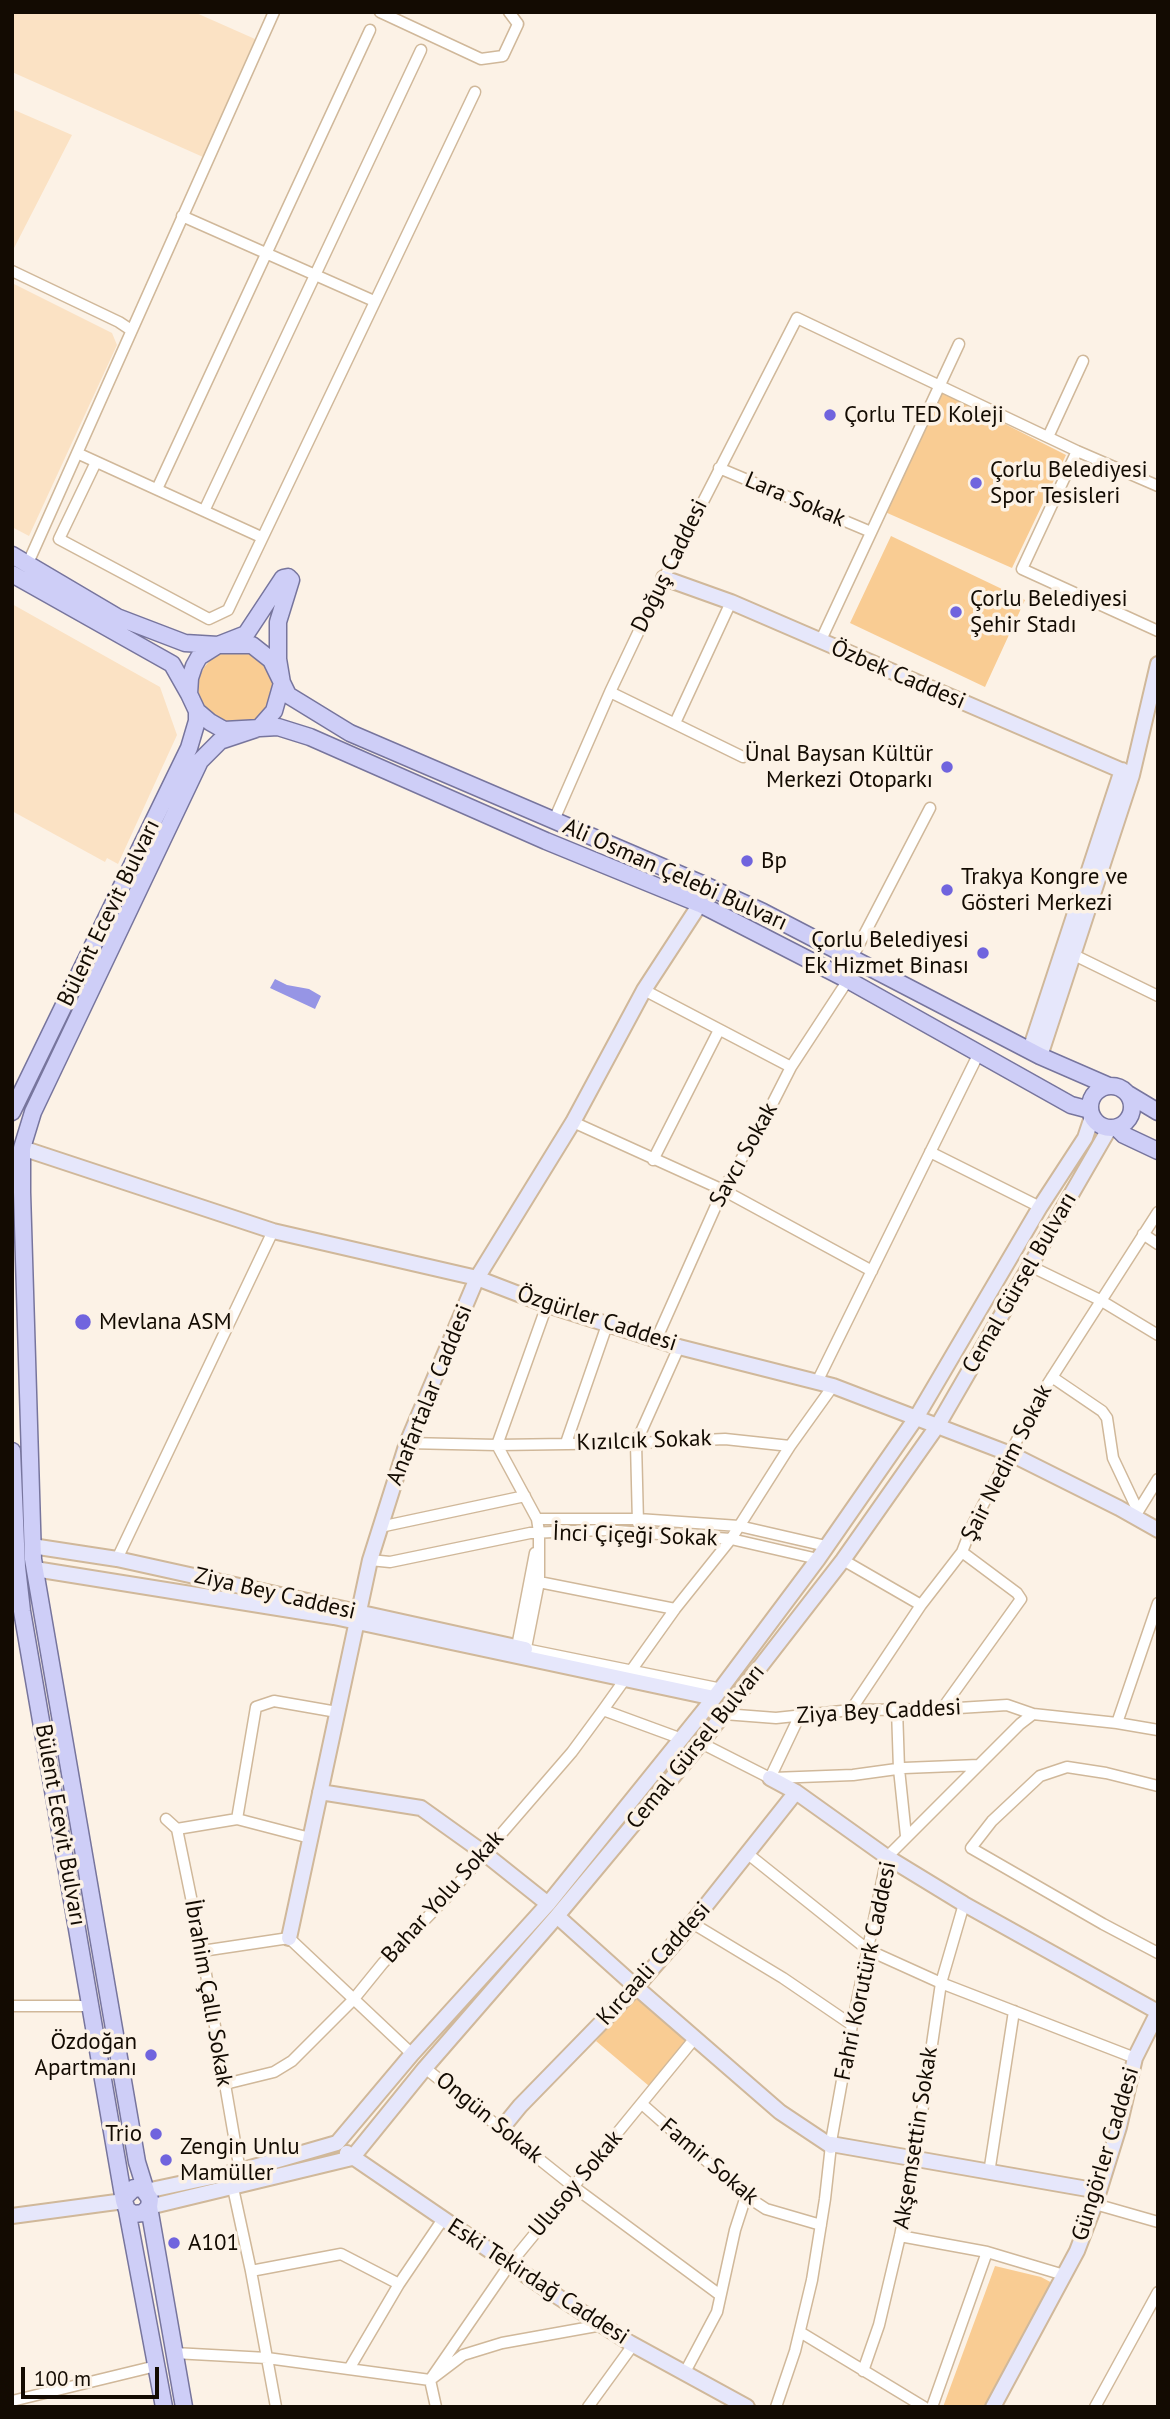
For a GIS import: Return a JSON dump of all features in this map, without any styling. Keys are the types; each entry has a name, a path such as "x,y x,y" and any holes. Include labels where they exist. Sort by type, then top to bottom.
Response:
{"main road":[{"path":"12,555 117,617 143,628 185,643 252,645 271,660 282,683"},
{"path":"12,574 172,664 197,711 223,730 259,728"},
{"path":"184,2407 148,2199 137,2162 32,1546 22,1148 33,1112 200,761 219,741 259,728 274,711 282,683 278,659 278,622 290,586 290,578 286,577 281,581 246,634 218,645 199,657 190,678 190,694"},
{"name":"Ali Osman Çelebi Bulvarı","path":"282,683 288,695 297,702 350,733 726,894 1035,1053 1109,1086"},
{"name":"Bülent Ecevit Bulvarı","path":"12,1112 189,748 197,721 197,711"},
{"name":"Ali Osman Çelebi Bulvarı","path":"259,728 278,727 310,737 546,841 700,904 848,979 1091,1114"},
{"path":"1158,1112 1122,1089 1109,1086 1102,1087 1092,1097 1091,1114 1096,1123 1158,1151"},
{"path":"1113,1129 1123,1125 1132,1114 1128,1094"},
{"name":"Bülent Ecevit Bulvarı","path":"12,1451 17,1567 22,1611 125,2203 164,2407"},
{"path":"134,2188 148,2199 139,2214 125,2203 134,2188"}],"street":[{"path":"28,563 274,12"},
{"path":"380,12 481,60 503,56 518,24 509,12"},
{"path":"156,489 370,30"},
{"path":"204,511 421,50"},
{"path":"96,462 59,539 209,619 228,610 475,92"},
{"path":"183,216 374,302"},
{"path":"12,271 131,330"},
{"name":"Doğuş Caddesi","path":"554,820 664,578 797,318 939,385"},
{"path":"820,642 959,344"},
{"path":"1048,437 1083,361"},
{"path":"939,385 1077,451 1158,486"},
{"path":"1077,451 1021,569 1158,631"},
{"path":"77,453 261,537"},
{"name":"Lara Sokak","path":"719,468 871,533"},
{"name":"Özbek Caddesi","path":"664,578 731,602 1127,773"},
{"path":"675,723 731,602"},
{"path":"1035,1053 1127,773 1158,664"},
{"path":"610,692 743,757"},
{"path":"852,958 930,808"},
{"path":"1035,1053 1072,954 1107,833"},
{"path":"700,904 726,894"},
{"name":"Anafartalar Caddesi","path":"289,1938 370,1560 407,1443 477,1278 573,1122 644,990 700,904"},
{"path":"1072,954 1158,996"},
{"name":"Savcı Sokak","path":"656,1340 723,1190 792,1067 848,979"},
{"path":"644,990 792,1067"},
{"path":"653,1160 719,1030"},
{"path":"817,1382 979,1053"},
{"name":"Cemal Gürsel Bulvarı","path":"337,2143 412,2054 548,1904 718,1693 818,1559 916,1418 1040,1207 1085,1138 1091,1114"},
{"path":"573,1122 723,1190 872,1271"},
{"name":"Cemal Gürsel Bulvarı","path":"352,2158 701,1743 843,1560 938,1425 1113,1129"},
{"name":"Özgürler Caddesi","path":"22,1148 273,1231 477,1278 547,1305 679,1347 833,1386 1009,1453 1137,1514 1158,1530"},
{"path":"930,1152 1040,1207"},
{"name":"Şair Nedim Sokak","path":"851,1710 921,1605 961,1552 1009,1453 1052,1377 1158,1212"},
{"path":"117,1559 273,1231"},
{"path":"1143,1234 1158,1244"},
{"path":"1030,1266 1100,1300 1158,1335"},
{"path":"520,1653 540,1582 539,1532 537,1519 497,1445 547,1305"},
{"path":"566,1443 607,1325"},
{"path":"637,1531 636,1443 679,1347"},
{"path":"1052,1377 1089,1401 1107,1418 1114,1458 1137,1514"},
{"name":"Bahar Yolu Sokak","path":"225,2084 274,2072 292,2061 353,2000 383,1963 445,1899 572,1752 675,1609 731,1539 790,1446 833,1386"},
{"name":"Kızılcık Sokak","path":"407,1443 497,1445 725,1439 790,1446"},
{"path":"1137,1514 1158,1479"},
{"path":"380,1527 525,1496"},
{"name":"İnci Çiçeği Sokak","path":"537,1519 638,1519 739,1526 826,1546"},
{"name":"İnci Çiçeği Sokak","path":"370,1560 390,1562 539,1532 637,1531 731,1539 818,1559"},
{"path":"520,1653 539,1532"},
{"name":"Ziya Bey Caddesi","path":"32,1546 117,1559 357,1618 718,1693"},
{"path":"942,1709 1021,1599 1017,1593 961,1552"},
{"path":"843,1560 921,1605"},
{"name":"Ziya Bey Caddesi","path":"35,1569 357,1618"},
{"path":"540,1582 675,1609"},
{"path":"1117,1723 1158,1603"},
{"path":"237,1819 256,1707 274,1701 337,1712"},
{"name":"Ziya Bey Caddesi","path":"724,1714 776,1718 851,1710 1007,1705 1033,1714"},
{"path":"897,1709 899,1769 906,1836"},
{"path":"603,1710 682,1739"},
{"path":"1033,1714 1158,1730"},
{"name":"Fahri Korutürk Caddesi","path":"776,2407 800,2332 812,2280 831,2145 852,2025 887,1857 1033,1714"},
{"path":"771,1778 799,1717"},
{"path":"701,1743 796,1792 887,1857 964,1904 1158,2012"},
{"path":"771,1778 853,1775 899,1769 979,1765"},
{"path":"1158,1786 1067,1767 1040,1776 992,1821 971,1848 1102,1924 1158,1953"},
{"path":"320,1792 421,1808 548,1904"},
{"name":"Kırcaali Caddesi","path":"502,2128 636,1987 692,1923 796,1792"},
{"path":"166,1819 177,1829 237,1819 310,1838"},
{"name":"İbrahim Çallı Sokak","path":"177,1829 202,1951 240,2171"},
{"path":"748,1854 869,1951 941,1983 1135,2058"},
{"name":"Akşemsettin Sokak","path":"863,2371 879,2325 900,2236 915,2160 941,1983 964,1904"},
{"path":"558,1916 780,2112 831,2145 989,2173 1097,2198 1158,2222"},
{"path":"692,1923 783,1978 852,2025"},
{"path":"202,1951 289,1938 412,2054"},
{"path":"12,2006 92,2006"},
{"path":"989,2173 1014,2011"},
{"name":"Güngörler Caddesi","path":"993,2407 1077,2251 1119,2127 1135,2058 1158,2012"},
{"name":"Ulusoy Sokak","path":"430,2380 510,2263 695,2038"},
{"name":"Ongün Sokak","path":"425,2068 574,2187 720,2295"},
{"name":"Famir Sokak","path":"642,2104 746,2196 766,2209 821,2225"},
{"path":"148,2199 337,2143"},
{"name":"Eski Tekirdağ Caddesi","path":"337,2143 352,2158 633,2345 747,2407"},
{"path":"148,2199 233,2188 352,2158"},
{"path":"233,2188 276,2407"},
{"path":"684,2374 716,2312 746,2196"},
{"path":"12,2216 125,2203"},
{"path":"349,2369 399,2284 443,2220"},
{"path":"900,2236 987,2252 1064,2274"},
{"path":"932,2407 987,2252"},
{"path":"251,2271 341,2253 399,2284"},
{"path":"1096,2407 1158,2292"},
{"path":"174,2353 267,2358 430,2380 463,2355 502,2343 602,2325"},
{"path":"800,2332 924,2407"},
{"path":"589,2407 633,2345"},
{"path":"12,2401 156,2367"},
{"path":"430,2380 436,2407"}],"shaded area":[{"path":"12,12 194,12 255,39 203,157 12,72"},
{"path":"12,109 72,135 12,252"},
{"path":"12,283 112,333 117,345 29,536 12,527"},
{"name":"Çorlu Belediyesi Spor Tesisleri","path":"942,392 1066,455 1012,568 885,512"},
{"path":"891,536 1025,600 985,687 850,623"},
{"path":"12,604 160,687 177,735 118,864 107,858 105,862 12,811"},
{"path":"236,650 250,653 263,661 271,674 274,688 271,702 263,715 250,723 236,726 222,723 209,715 201,702 198,688 201,674 209,661 222,653"},
{"path":"275,979 287,985 309,989 321,996 315,1009 270,988"},
{"path":"635,1996 688,2041 649,2086 596,2041"},
{"path":"995,2266 1041,2277 1056,2285 985,2407 943,2407"}],"place":[{"name":"Çorlu TED Koleji","path":"830,415"},
{"name":"Çorlu Belediyesi Spor Tesisleri","path":"976,483"},
{"name":"Çorlu Belediyesi Şehir Stadı","path":"956,612"},
{"name":"Ünal Baysan Kültür Merkezi Otoparkı","path":"947,767"},
{"name":"Bp","path":"747,861"},
{"name":"Trakya Kongre ve Gösteri Merkezi","path":"947,890"},
{"name":"Çorlu Belediyesi Ek Hizmet Binası","path":"983,953"},
{"name":"Mevlana ASM","path":"83,1322"},
{"name":"Özdoğan Apartmanı","path":"151,2055"},
{"name":"Trio","path":"156,2134"},
{"name":"Zengin Unlu Mamüller","path":"166,2160"},
{"name":"A101","path":"174,2243"}]}
